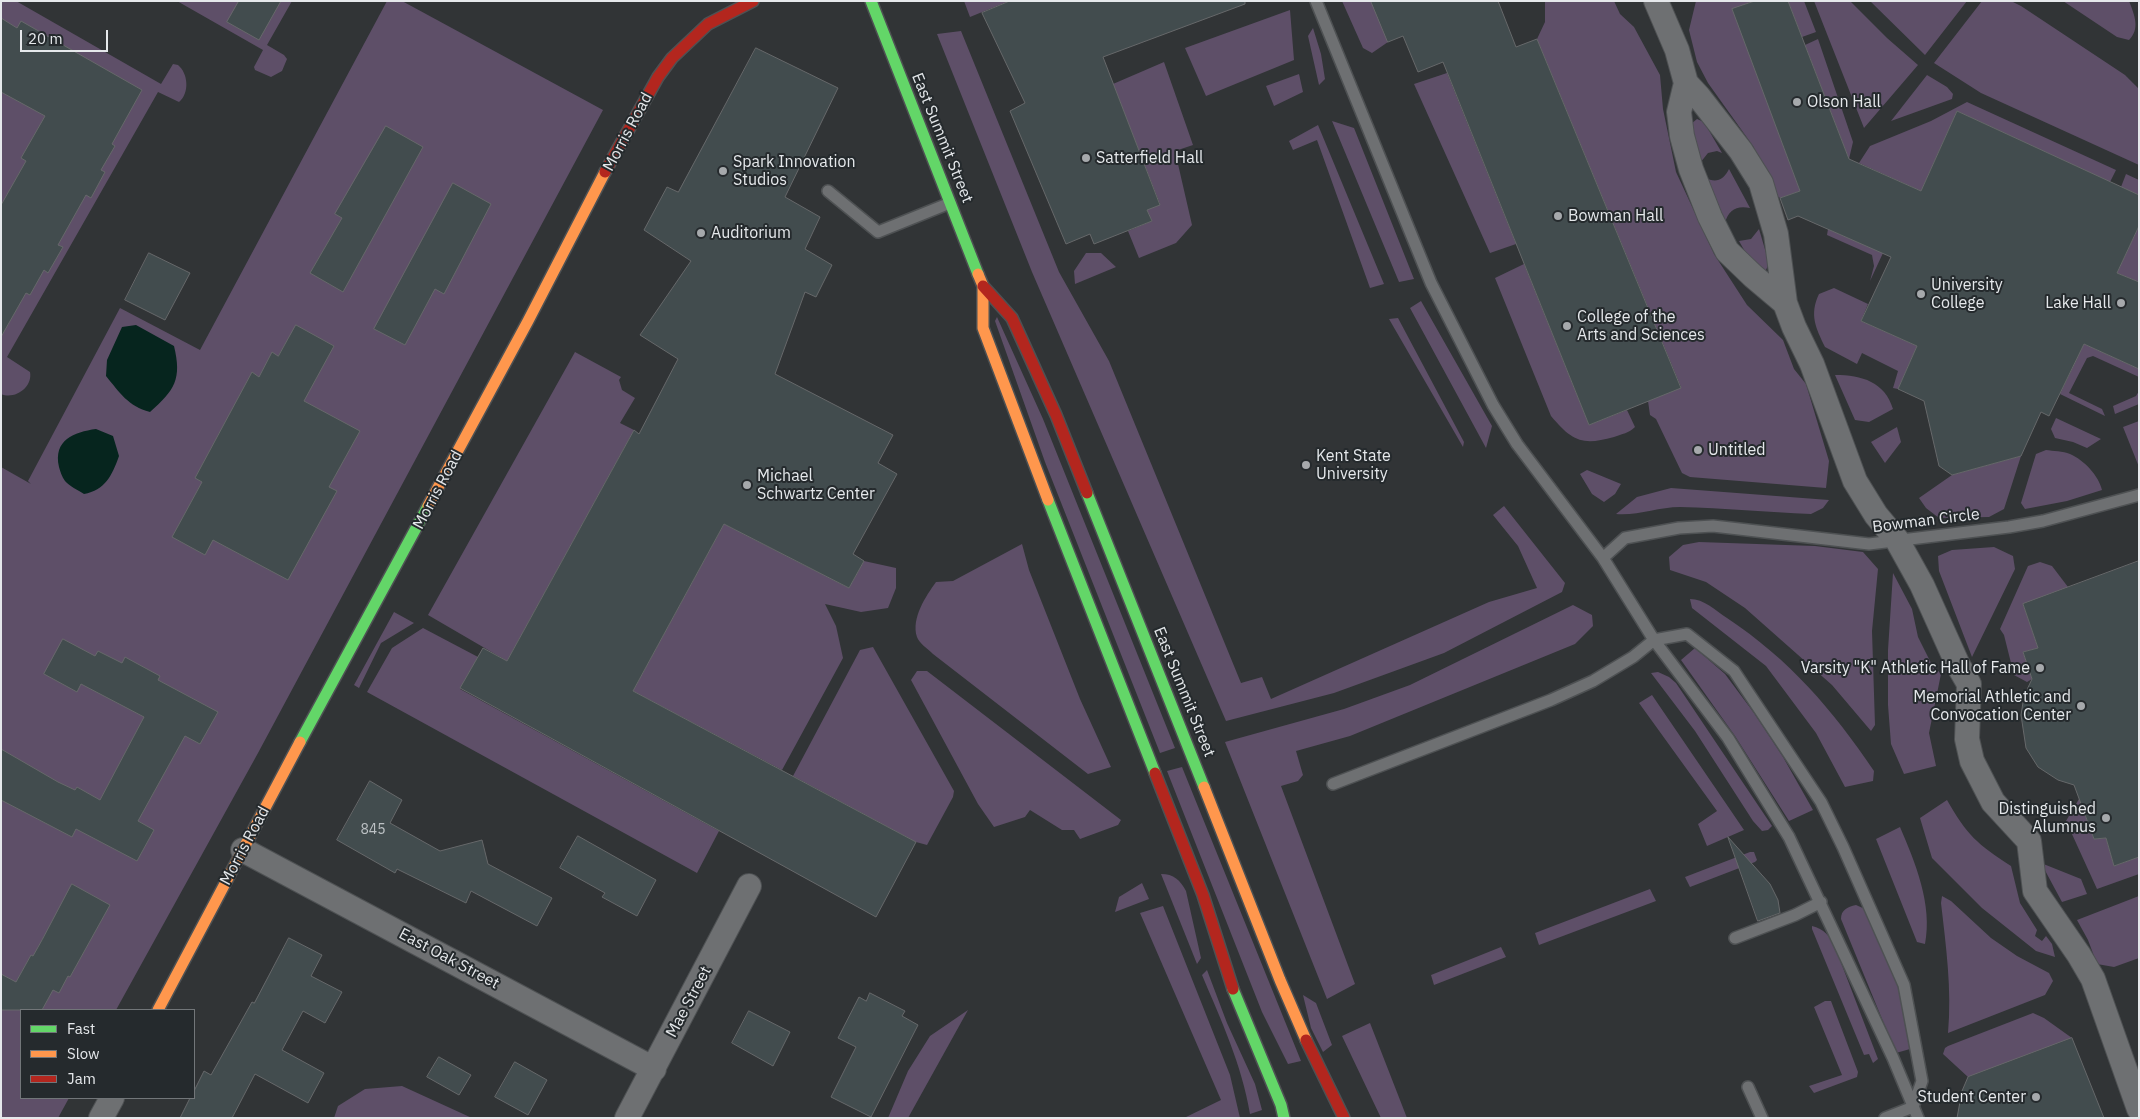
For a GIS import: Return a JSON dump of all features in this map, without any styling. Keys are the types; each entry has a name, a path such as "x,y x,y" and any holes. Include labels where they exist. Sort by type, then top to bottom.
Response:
{"main road":[{"name":"Morris Road","path":"159,1009 528,321 619,146 658,77 672,58 708,24 753,1"},
{"name":"East Summit Street","path":"871,1 983,286 984,328 1015,416 1203,895 1233,990 1281,1105 1284,1118"},
{"name":"East Summit Street","path":"983,286 1012,318 1056,415 1280,980 1317,1064 1344,1118"}],"street":[{"path":"1656,1 1677,50 1686,84 1679,112 1682,136 1691,170 1710,217 1727,251 1785,303"},
{"path":"1686,84 1699,97 1741,151 1761,183 1776,234 1785,303 1812,364 1855,481 1876,515 1897,540 1922,585 1958,665 1969,684 1968,739 1972,761 1993,802 2030,841 2035,891 2079,955 2093,979 2139,1109"},
{"name":"East Oak Street","path":"243,850 654,1068"},
{"name":"Mae Street","path":"627,1118 749,886"},
{"path":"101,1118 111,1099"}],"lane":[{"path":"1316,1 1431,283 1493,405 1517,444 1603,558 1654,640 1728,738 1789,837 1821,902 1915,1112"},
{"path":"828,192 878,232 950,203"},
{"name":"Bowman Circle","path":"1603,558 1625,538 1679,528 1713,526 1869,544 2043,521 2139,495"},
{"path":"1333,784 1551,700 1584,685 1633,657 1654,640 1687,634 1734,671 1821,802 1843,847 1904,985 1922,1081 1915,1112"},
{"path":"1735,938 1795,915 1821,902"},
{"path":"1748,1087 1762,1118"},
{"path":"1885,1118 1915,1112"}],"shaded area":[{"path":"1,1 16,1 161,84 173,64 178,65 186,78 185,94 179,102 158,92 7,357 30,372 29,383 26,387 17,394 12,395 1,394"},
{"path":"177,1 292,1 267,45 284,55 287,59 282,71 271,77 255,70 254,67 263,50"},
{"path":"387,1 402,1 603,110 258,753 117,1009 20,1009 20,1099 68,1099 58,1118 1,1118 1,467 31,484 28,481 120,308 200,350"},
{"path":"964,1 1009,1 970,17"},
{"path":"1342,1 1371,1 1388,42 1372,53 1363,48"},
{"path":"1545,1 1614,1 1620,14 1634,27 1660,75 1663,109 1676,172 1714,254 1747,305 1783,340 1794,369 1806,384 1829,461 1826,488 1690,477 1682,473 1656,419 1650,415 1648,401 1681,387 1537,39 1545,22"},
{"path":"1696,1 1753,1 1733,9 1800,191 1780,198 1773,193 1753,146 1708,83 1697,62 1689,30"},
{"path":"1788,1 1804,1 1816,32 1802,37"},
{"path":"1814,1 1850,1 1887,38 1918,65 1864,128"},
{"path":"1870,1 1967,1 1925,55"},
{"path":"1982,1 2011,1 2021,6 2125,75 2138,88 2139,165 1981,93 1934,63"},
{"path":"2063,1 2129,1 2135,17 2135,27 2132,36 2129,40 2117,37"},
{"path":"1290,10 1294,60 1206,96 1185,48"},
{"path":"1313,28 1321,54 1325,79 1319,85 1308,36"},
{"path":"961,31 1059,272 1109,361 1241,683 1262,677 1271,699 1489,602 1537,588 1518,546 1493,515 1504,506 1565,583 1562,592 1444,653 1334,693 1226,721 1032,272 937,34"},
{"path":"1818,39 1853,142 1849,159 1805,45"},
{"path":"1164,62 1193,145 1175,151 1192,225 1176,243 1139,258 1128,231 1152,221 1147,210 1160,204 1113,84"},
{"path":"1447,73 1516,244 1490,253 1414,84"},
{"path":"1299,74 1303,92 1274,106 1266,86"},
{"path":"1927,75 1947,87 1953,94 1952,99 1891,121"},
{"path":"1967,102 2116,170 2110,182 1957,111 1921,191 1859,163 1870,146 1931,121"},
{"path":"1697,119 1704,122 1722,153 1717,151 1708,153 1700,163 1691,124"},
{"path":"1332,121 1354,128 1414,279 1399,282"},
{"path":"1318,125 1384,284 1370,288 1317,140 1293,150 1289,141"},
{"path":"1729,169 1750,208 1737,208 1728,215 1725,223 1705,177 1719,180 1725,176"},
{"path":"2126,174 2139,180 2139,195 2121,187"},
{"path":"2139,226 2139,282 2117,273"},
{"path":"1759,229 1769,263 1766,270 1756,271 1739,241 1751,239"},
{"path":"1828,229 1883,253 1870,281 1874,266 1872,255 1827,235"},
{"path":"1086,253 1101,253 1116,267 1075,284 1074,271"},
{"path":"1524,264 1589,425 1627,410 1635,427 1630,431 1603,440 1586,441 1578,439 1565,431 1551,416 1495,278"},
{"path":"1834,288 1868,304 1861,321 1917,346 1898,389 1893,388 1898,371 1862,353 1857,364 1825,347 1815,321 1814,308 1819,294"},
{"path":"1421,301 1492,426 1486,448 1410,308"},
{"path":"997,317 1043,419 1175,748 1160,753 1045,462 995,321"},
{"path":"1398,318 1464,442 1463,447 1389,319"},
{"path":"136,325 174,346 176,357 177,376 171,390 150,412 130,402 106,376 107,360 122,327"},
{"path":"2084,344 2139,369 2139,377 2093,356 2087,358 2069,393 2102,409 2105,416 2060,394"},
{"path":"575,352 621,377 619,380 622,390 635,398 620,423 634,430 507,661 428,615"},
{"path":"1835,375 1863,379 1878,386 1884,392 1893,409 1869,422 1855,420"},
{"path":"2139,391 2139,404 2115,414 2113,406 2136,396"},
{"path":"2056,418 2101,439 2087,448 2073,442 2055,438 2051,429"},
{"path":"2139,421 2139,467 2123,427"},
{"path":"1897,427 1901,442 1885,463 1871,442"},
{"path":"96,429 113,436 119,456 114,470 107,481 97,489 84,494 69,485 63,478 59,467 59,450 62,444 73,435"},
{"path":"2046,450 2067,453 2080,460 2098,479 2102,490 2067,501 2025,509 2021,503 2036,454"},
{"path":"2021,456 2004,509 1989,517 1939,518 1926,508 1919,498 1952,475"},
{"path":"1587,470 1621,484 1615,494 1604,502 1592,494 1580,474"},
{"path":"1671,488 1829,500 1823,508 1811,514 1680,507 1632,514 1616,514 1637,497"},
{"path":"724,524 849,588 864,561 896,568 896,588 888,608 861,612 825,604 836,626 843,658 782,770 633,691"},
{"path":"1699,542 1815,546 1863,552 1878,569 1872,631 1875,725 1871,731 1832,685 1745,608 1706,582 1670,570 1669,557 1683,545"},
{"path":"1022,544 1029,570 1080,699 1111,767 1088,774 933,654 917,637 916,622 920,608 936,582 953,581"},
{"path":"1994,547 2013,556 2015,569 1972,657 1939,571 1938,556 1952,550"},
{"path":"2040,562 2052,566 2068,587 2023,604 2038,648 2023,652 2032,679 2027,682 2014,675 2004,635 2000,629 2028,566"},
{"path":"1893,573 1912,609 1918,637 1931,663 1941,674 1929,733 1936,766 1904,774 1891,744 1888,705 1888,650"},
{"path":"1690,599 1695,599 1714,608 1750,634 1790,669 1826,706 1858,748 1874,771 1873,781 1845,787 1816,733 1766,666 1692,608"},
{"path":"1573,605 1592,615 1593,626 1575,644 1350,736 1296,751 1303,775 1298,781 1281,786 1355,984 1327,999 1225,742 1344,709 1410,685"},
{"path":"394,612 414,623 381,643 359,688 354,685"},
{"path":"423,628 478,657 460,689 719,831 697,873 367,692 392,648"},
{"path":"873,647 954,791 953,797 927,845 916,842 793,776 860,650"},
{"path":"1695,648 1725,674 1754,713 1783,757 1813,810 1789,821 1735,736 1681,660"},
{"path":"917,671 927,671 1121,820 1118,825 1080,839 1074,830 1062,830 1030,810 1025,817 994,827 978,804 911,680"},
{"path":"1658,672 1676,683 1772,826 1768,830 1762,831 1753,821 1695,731 1651,673"},
{"path":"1652,695 1744,830 1707,846 1698,824 1717,811 1639,703"},
{"path":"1182,767 1301,1061 1288,1064 1262,1012 1167,771"},
{"path":"2079,799 2094,839 2106,838 2114,866 2139,857 2139,874 2097,889 2066,821"},
{"path":"1947,800 1974,838 2011,866 2020,903 2037,930 2035,936 2042,941 2046,936 2052,944 2055,957 2036,951 1982,908 1932,858 1920,818"},
{"path":"1900,827 1917,869 1925,899 1927,929 1925,944 1917,942 1876,839"},
{"path":"1754,852 1757,860 1755,862 1690,887 1685,877"},
{"path":"2041,863 2081,879 2087,894 2062,902"},
{"path":"1161,874 1176,878 1186,891 1201,958 1197,964"},
{"path":"1142,883 1149,899 1115,912 1119,897"},
{"path":"1650,889 1656,901 1539,945 1535,933"},
{"path":"1942,896 1951,901 1991,938 2017,956 2049,973 2053,981 2045,995 1948,1033 1949,984 1941,903"},
{"path":"2139,896 2139,958 2114,967 2097,964 2088,940 2077,920"},
{"path":"1856,905 1865,909 1904,1000 1910,1049 1896,1053 1841,919 1845,909"},
{"path":"1163,906 1230,1075 1240,1118 1184,1118 1221,1100 1140,913"},
{"path":"1812,926 1826,934 1835,947 1878,1059 1873,1063 1869,1054 1864,1055"},
{"path":"1501,947 1506,957 1434,985 1431,975"},
{"path":"1207,970 1227,1023 1255,1084 1262,1110 1250,1114 1236,1060 1202,975"},
{"path":"1303,995 1316,1003 1332,1045 1323,1052 1311,1028"},
{"path":"1825,1001 1831,1001 1858,1072 1857,1077 1814,1093 1809,1086 1842,1075 1814,1007"},
{"path":"968,1010 908,1118 888,1118 908,1071 930,1036"},
{"path":"2033,1013 2044,1018 2072,1038 1968,1077 1943,1054 1948,1046"},
{"path":"1370,1023 1407,1118 1381,1118 1342,1036"},
{"path":"402,1086 472,1118 334,1118 338,1106 365,1089"}],"building":[{"path":"239,1 281,1 259,40 227,22"},
{"name":"Satterfield Hall","path":"1010,1 1245,1 1245,4 1103,57 1160,205 1147,210 1152,221 1094,244 1090,234 1066,244 1010,111 1025,103 982,13"},
{"name":"Bowman Hall","path":"1371,1 1498,1 1516,47 1537,39 1681,388 1589,425 1443,62 1418,72 1403,36 1388,42"},
{"path":"1755,1 1788,1 1849,159 1921,191 1957,111 2139,195 2139,226 2117,273 2139,282 2139,369 2084,344 2049,416 2041,412 2021,456 1952,475 1939,466 1924,401 1898,389 1917,346 1861,321 1891,257 1798,216 1788,220 1780,198 1800,191 1732,9"},
{"path":"1,18 17,28 21,21 142,90 112,144 115,146 101,170 105,172 91,198 86,195 58,245 63,247 48,273 44,270 30,295 26,293 1,337 1,205 26,161 21,158 45,116 1,92"},
{"name":"Michael Schwartz Center","path":"756,48 838,88 785,197 820,217 805,249 832,265 816,297 805,292 775,374 893,435 878,463 897,474 853,554 864,561 849,588 724,524 633,691 916,842 876,917 460,688 483,648 507,661 634,430 639,434 678,359 640,335 691,261 644,230 667,187 678,192"},
{"path":"386,126 423,147 343,292 310,273 342,218 335,214"},
{"path":"453,183 491,204 444,294 435,289 405,345 374,329"},
{"path":"149,253 190,273 165,320 125,300"},
{"path":"296,325 334,346 304,401 360,431 329,487 337,491 288,580 213,540 205,555 172,537 202,482 195,478 252,372 259,377 272,352 278,356"},
{"name":"Memorial Athletic and Convocation Center","path":"2139,561 2139,857 2114,866 2106,838 2094,839 2074,785 2058,780 2038,767 2026,748 2021,715 2024,696 2032,679 2023,652 2038,648 2023,604"},
{"path":"63,639 95,656 98,651 122,663 125,657 160,676 158,680 218,712 200,744 185,736 138,821 154,830 137,861 76,829 72,837 1,800 1,749 58,782 75,790 77,787 100,800 144,717 81,684 77,692 44,674"},
{"path":"370,781 402,800 390,823 440,851 482,840 488,864 552,898 537,926 471,891 466,903 397,869 395,873 337,840"},
{"path":"578,836 656,880 637,916 602,897 605,893 560,868"},
{"path":"1728,837 1770,884 1778,900 1780,913 1758,921"},
{"path":"72,884 110,905 70,977 68,976 59,993 53,990 43,1009 1,1010 1,974 16,982 31,955 33,956"},
{"path":"289,938 322,955 311,976 342,992 325,1023 303,1011 282,1050 324,1073 308,1103 255,1074 232,1118 180,1118 190,1099 195,1099 195,1089 204,1071 211,1075 252,1002 254,1003"},
{"path":"870,993 905,1011 902,1016 918,1025 871,1117 831,1097 856,1047 838,1038 859,997 866,1001"},
{"path":"749,1011 790,1032 773,1066 732,1043"},
{"name":"Student Center","path":"2072,1038 2104,1118 1957,1118 1962,1091 1968,1077"},
{"path":"439,1057 471,1075 459,1095 427,1077"},
{"path":"515,1062 547,1080 528,1115 495,1097"}],"traffic: fast":[{"path":"871,1 978,274"},
{"path":"1087,493 1204,787"},
{"path":"1048,500 1155,773"},
{"path":"300,742 428,506"},
{"path":"1233,989 1281,1105 1284,1118"}],"traffic: slow":[{"path":"428,506 528,321 605,172"},
{"path":"978,274 983,286 983,328 1048,500"},
{"path":"159,1009 300,742"},
{"path":"1204,787 1280,980 1306,1040"}],"traffic: jam":[{"path":"605,172 658,77 672,58 708,24 753,1"},
{"path":"983,286 1012,318 1056,415 1087,493"},
{"path":"1155,773 1203,895 1233,989"},
{"path":"1306,1040 1344,1118"}],"place":[{"name":"Olson Hall","path":"1797,102"},
{"name":"Satterfield Hall","path":"1086,158"},
{"name":"Spark Innovation Studios","path":"723,171"},
{"name":"Bowman Hall","path":"1558,216"},
{"name":"Auditorium","path":"701,233"},
{"name":"University College","path":"1921,294"},
{"name":"Lake Hall","path":"2121,303"},
{"name":"College of the Arts and Sciences","path":"1567,326"},
{"name":"Untitled","path":"1698,450"},
{"name":"Kent State University","path":"1306,465"},
{"name":"Michael Schwartz Center","path":"747,485"},
{"name":"Varsity \"K\" Athletic Hall of Fame","path":"2040,668"},
{"name":"Memorial Athletic and Convocation Center","path":"2081,706"},
{"name":"Distinguished Alumnus","path":"2106,818"},
{"name":"Student Center","path":"2036,1097"}]}
